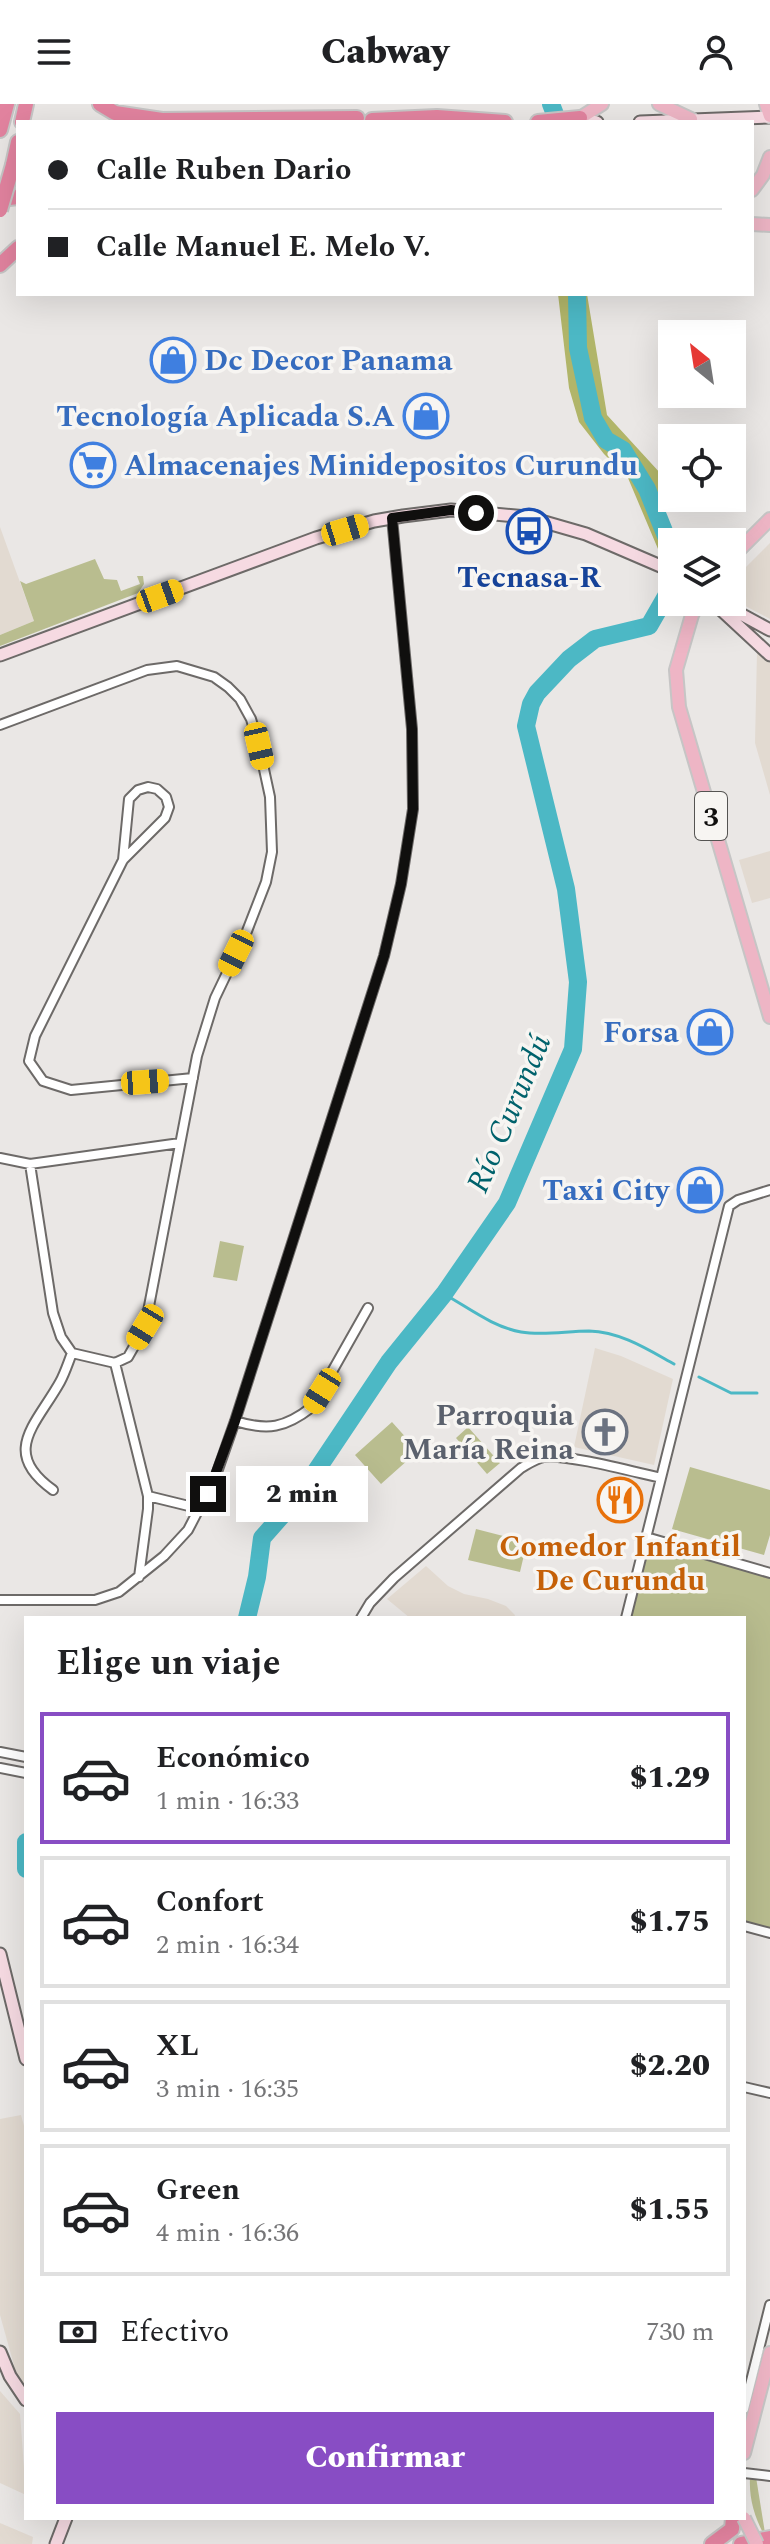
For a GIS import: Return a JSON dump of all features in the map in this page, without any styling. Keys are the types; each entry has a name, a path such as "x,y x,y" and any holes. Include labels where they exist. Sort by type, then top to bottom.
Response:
{"highway":[{"path":"0,130 7,104"},
{"path":"100,104 115,113 162,120 437,117 478,120"},
{"path":"558,120 578,118"},
{"path":"0,210 16,151"},
{"path":"0,265 16,250"},
{"path":"712,2544 732,2529 733,2520"},
{"path":"741,2544 770,2538"}],"main road":[{"path":"578,118 602,104"},
{"path":"659,104 698,120"},
{"path":"766,104 770,117"},
{"path":"754,187 770,157"},
{"path":"746,543 770,519"},
{"name":"3","path":"692,616 676,670 679,707 770,1017"},
{"path":"746,2445 770,2353"},
{"path":"745,2520 757,2544"}],"street":[{"path":"698,120 770,117"},
{"path":"578,118 588,120"},
{"path":"0,655 316,538 392,518 451,510 527,517 586,534 658,564"},
{"path":"0,1600 95,1600 119,1592 139,1577 188,1530 201,1509 235,1421 384,956 401,884 413,809 412,729 392,518"},
{"path":"728,616 770,655"},
{"path":"745,616 767,629"},
{"path":"756,641 756,634 767,629"},
{"path":"0,725 147,670 177,666 198,671 221,682 240,699 251,719 270,797 272,852 266,882 215,998 197,1056 145,1327 128,1357 115,1363 72,1353 61,1337 53,1313 30,1164"},
{"path":"123,860 129,799 138,790 148,787 157,789 166,797 169,807 165,818 123,860 35,1036 29,1061 43,1081 71,1090 193,1078"},
{"path":"0,1158 30,1164 180,1143"},
{"path":"626,1616 729,1206 770,1190"},
{"path":"235,1421 255,1427 281,1425 312,1407 368,1308"},
{"path":"53,1490 40,1482 26,1466 22,1449 27,1433 61,1380 72,1353"},
{"path":"115,1363 148,1496 139,1577"},
{"path":"362,1616 394,1578 533,1461 544,1457 561,1458 661,1478"},
{"path":"148,1496 201,1509"},
{"path":"646,1537 770,1573"},
{"path":"0,1752 24,1757"},
{"path":"0,1768 24,1773"},
{"path":"746,1927 770,1933"},
{"path":"0,1954 24,2051"},
{"path":"746,2087 770,2093"},
{"path":"746,2401 770,2305"},
{"path":"0,2352 10,2376 24,2397"},
{"path":"746,2358 756,2360"},
{"path":"746,2473 770,2476"},
{"path":"56,2544 65,2520"}],"shaded area":[{"path":"0,527 34,621 0,635"},
{"path":"770,543 770,619 746,606 746,567"},
{"path":"757,652 770,663 770,795 755,743"},
{"path":"770,851 770,898 752,903 739,860"},
{"path":"595,1348 673,1379 654,1465 574,1447"},
{"path":"426,1566 448,1586 506,1606 515,1615 408,1616 387,1599"},
{"path":"21,2115 24,2126 24,2385 17,2376 0,2315 0,2119"},
{"path":"0,2391 20,2414 24,2494 0,2483"},
{"path":"0,2523 33,2537 32,2544 0,2544"}],"green space":[{"path":"558,296 587,296 607,415 658,471 658,512 663,512 664,522 668,528 658,528 658,549 628,478 579,422 569,388"},
{"path":"95,559 104,579 117,580 121,591 140,584 137,576 143,576 144,584 138,593 0,646 0,635 34,621 20,581 26,584"},
{"path":"220,1241 244,1246 237,1281 213,1277"},
{"path":"392,1422 418,1451 381,1484 355,1455"},
{"path":"468,1427 500,1463 487,1474 456,1438"},
{"path":"690,1467 770,1490 770,1535 764,1555 672,1529"},
{"path":"476,1529 527,1542 520,1572 468,1560"},
{"path":"646,1537 770,1573 770,1933 746,1927 746,1616 626,1616"},
{"path":"756,2477 765,2533 757,2520 751,2499 750,2478"}],"waterway":[{"name":"Río Curundú","path":"551,104 557,120"},
{"name":"Río Curundú","path":"577,296 578,348 593,418 606,440 623,450 647,489 663,528"},
{"name":"Río Curundú","path":"247,1616 262,1538 300,1495 389,1362 444,1294 507,1203 573,1049 578,982 566,889 526,726 537,693 569,659 595,639 649,626 658,610"},
{"path":"444,1294 511,1330 538,1334 589,1331 612,1334 674,1364"},
{"path":"699,1377 731,1393 757,1393"}],"place":[{"name":"Dc Decor Panama","path":"173,360"},
{"name":"Tecnología Aplicada S.A","path":"426,416"},
{"name":"Almacenajes Minidepositos Curundu","path":"93,465"},
{"name":"Tecnasa-R","path":"529,531"},
{"name":"Forsa","path":"710,1032"},
{"name":"Taxi City","path":"700,1190"},
{"name":"Parroquia María Reina","path":"605,1432"},
{"name":"Comedor Infantil De Curundu","path":"620,1500"}],"route":[{"path":"208,1494 235,1421 384,956 401,884 413,809 412,729 392,518 451,510 476,513"}]}
